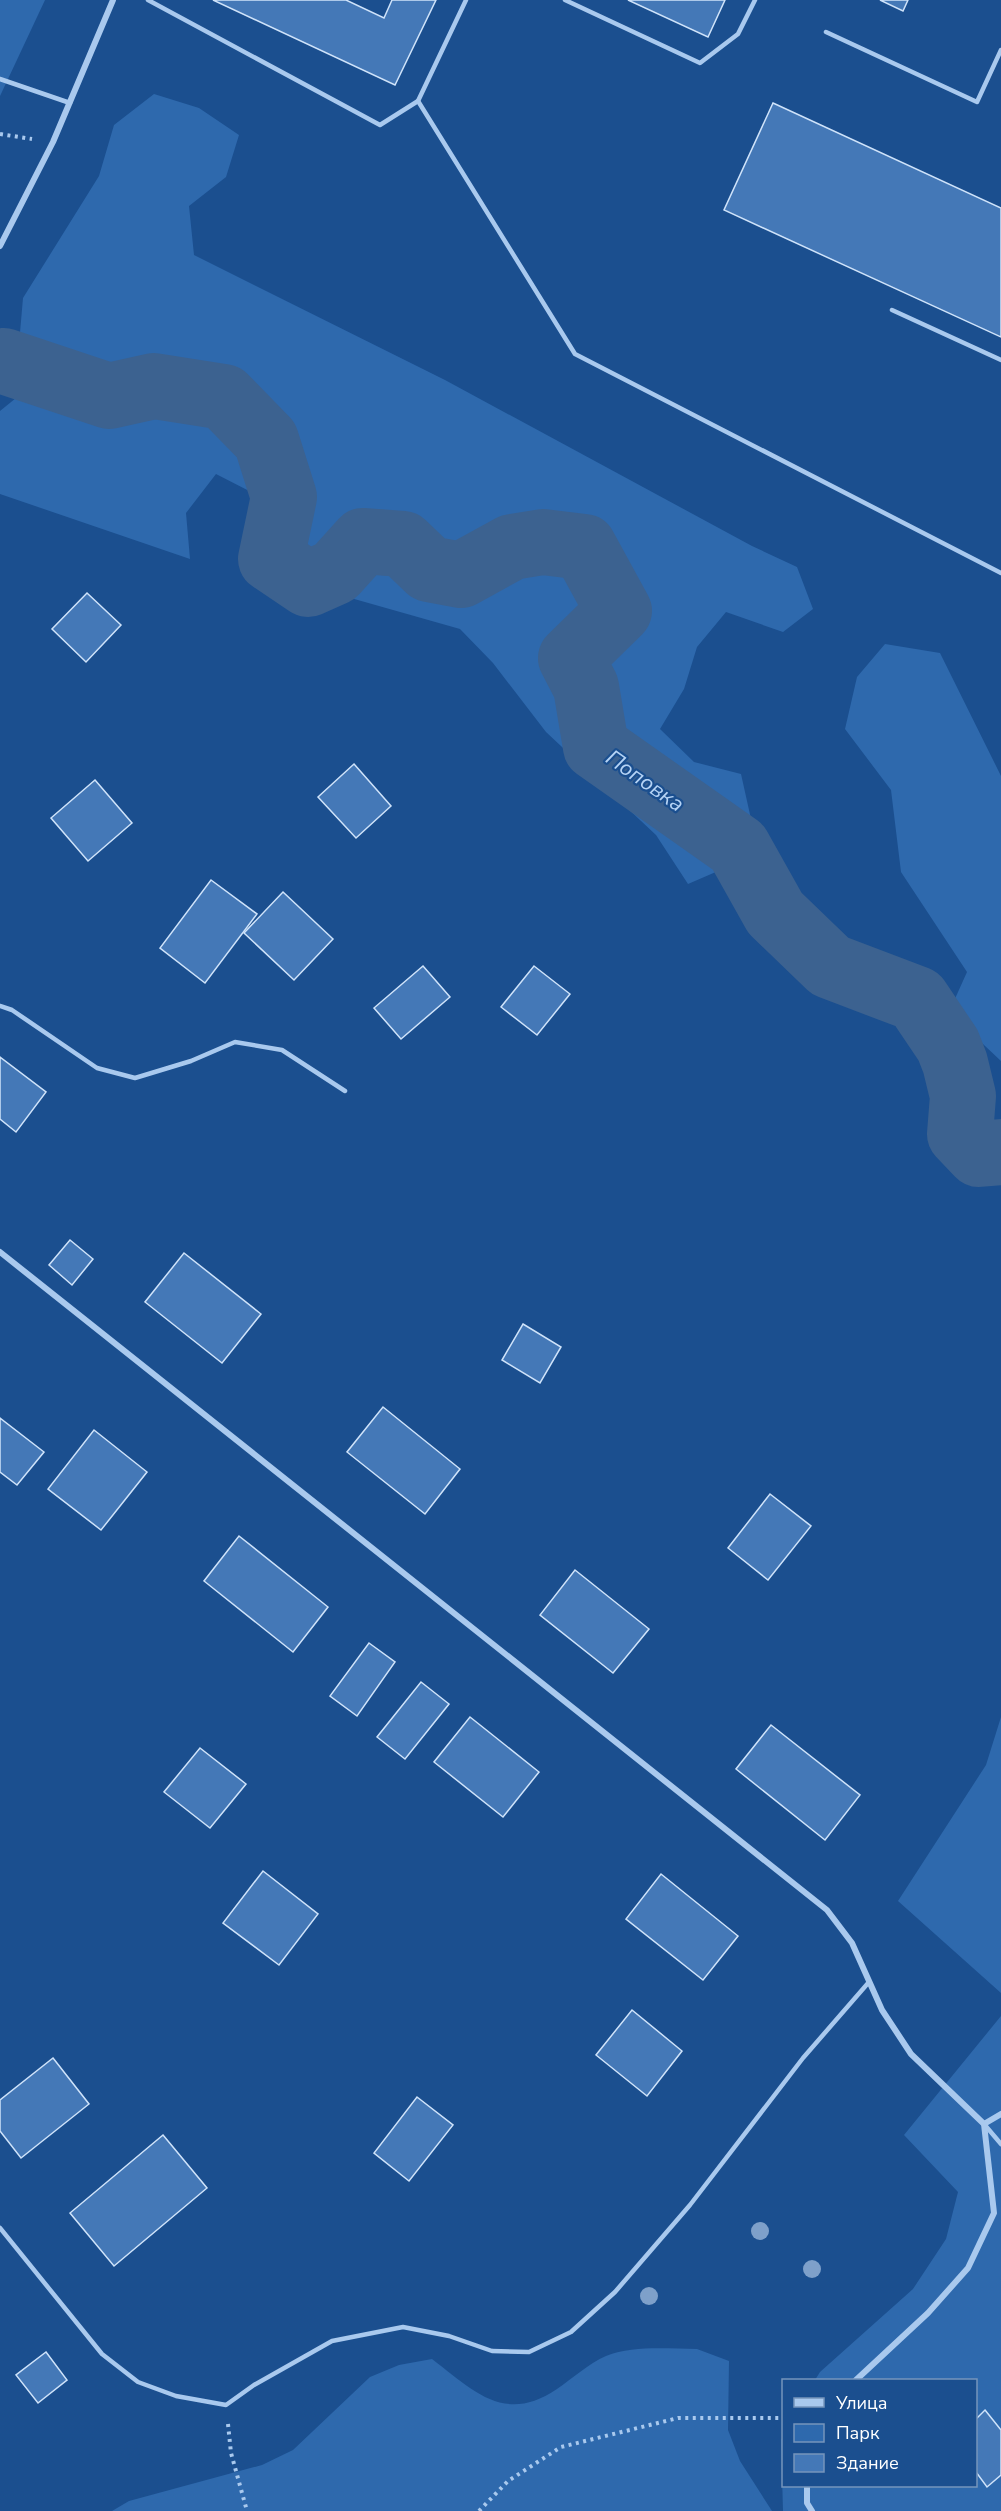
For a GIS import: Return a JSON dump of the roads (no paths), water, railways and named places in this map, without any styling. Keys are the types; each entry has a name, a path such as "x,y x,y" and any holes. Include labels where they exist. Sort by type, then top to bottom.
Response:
{"street":[{"path":"0,246 53,142 113,0"},
{"path":"0,1252 827,1910 852,1943 882,2010 911,2054 984,2124 994,2213 968,2268 928,2313 857,2379"},
{"path":"984,2124 1001,2114"},
{"path":"807,2487 807,2503 812,2511"}],"lane":[{"path":"148,0 380,125 418,100 466,0"},
{"path":"566,0 700,63 738,34 755,0"},
{"path":"826,32 976,102 1001,50"},
{"path":"0,79 70,103"},
{"path":"418,100 575,354 1001,573"},
{"path":"892,310 1001,360"},
{"path":"0,1006 12,1010 97,1068 135,1078 191,1061 235,1042 282,1050 345,1091"},
{"path":"0,2228 102,2354 138,2382 176,2396 226,2405 254,2385 332,2341 403,2327 449,2336 492,2351 529,2352 571,2332 615,2292 690,2205 803,2058 869,1982"},
{"path":"984,2124 1001,2144"}],"waterway":[{"name":"Поповка","path":"4,361 109,396 154,386 224,397 266,440 284,497 271,559 308,584 335,572 363,541 403,544 429,569 461,575 512,547 543,542 584,547 619,611 571,658 586,687 596,747 738,847 775,913 830,966 917,999 948,1045 955,1063 963,1096 960,1134 979,1154 1001,1152"}]}
